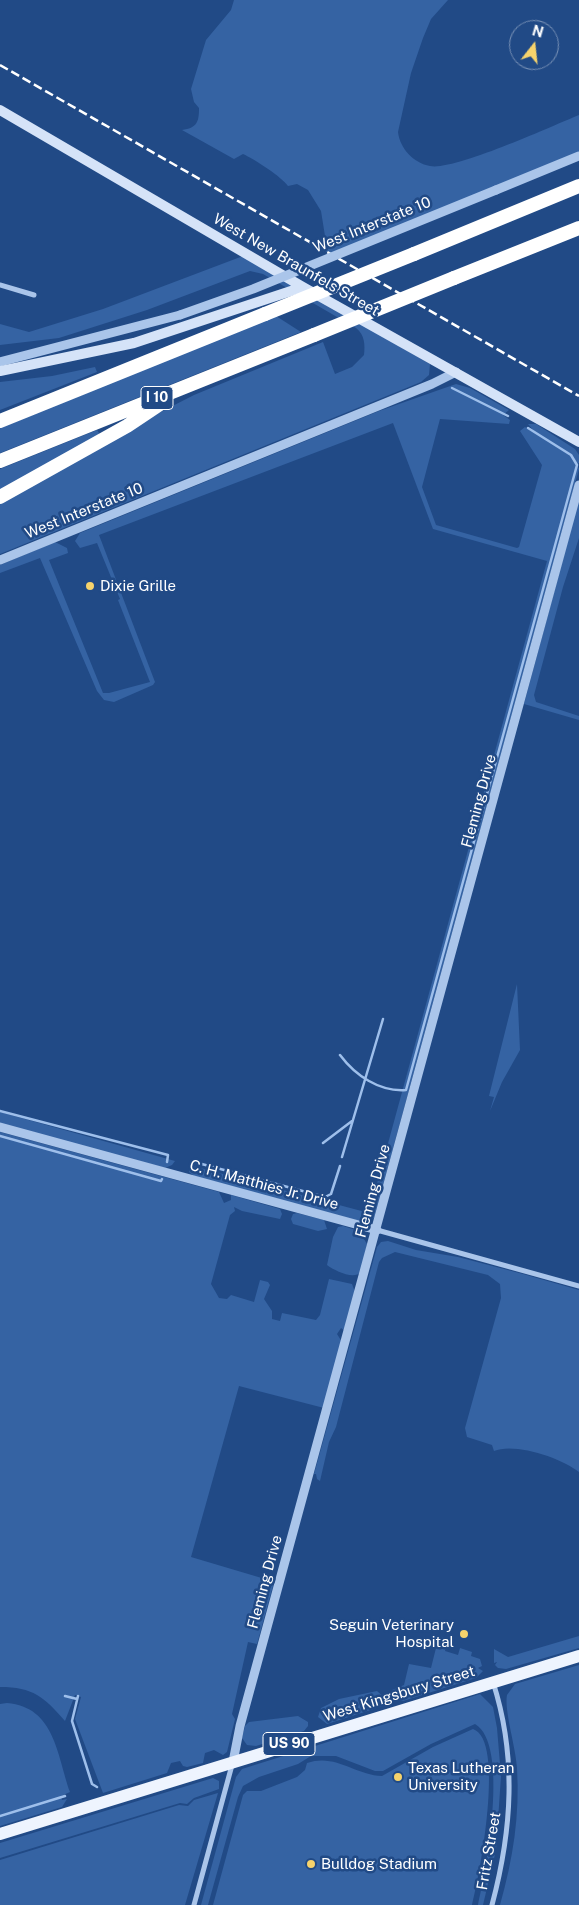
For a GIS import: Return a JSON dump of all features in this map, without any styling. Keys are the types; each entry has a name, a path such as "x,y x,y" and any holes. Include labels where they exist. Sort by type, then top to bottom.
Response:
{"highway":[{"name":"I 10","path":"0,421 579,186"},
{"name":"I 10","path":"0,461 579,228"},
{"path":"0,497 127,426 186,387"}],"main road":[{"name":"West New Braunfels Street","path":"0,110 303,287 579,442"},
{"path":"0,371 134,343 303,287"},
{"name":"West Kingsbury Street","path":"0,1834 579,1656"}],"street":[{"name":"West Interstate 10","path":"0,362 180,315 253,289 579,156"},
{"path":"0,285 34,295"},
{"name":"West Interstate 10","path":"0,560 432,384 456,372"},
{"name":"Fleming Drive","path":"194,1905 240,1726 579,485"},
{"name":"C. H. Matthies Jr. Drive","path":"0,1127 579,1286"},
{"name":"Fritz Street","path":"492,1905 502,1868 510,1799 506,1732 493,1682"}],"shaded area":[{"path":"234,0 448,0 431,19 411,73 398,132 402,144 409,154 419,162 430,166 442,166 460,162 579,115 579,156 332,255 318,247 325,236 321,211 308,190 297,184 288,186 274,173 248,156 243,154 234,159 182,130 191,128 198,121 199,108 194,102 191,89 206,40 231,10"},
{"path":"243,256 430,364 429,375 421,382 0,554 0,501 149,418 194,395 323,342 335,374 352,367 364,355 363,337 356,328 263,274 250,271 147,310 59,338 0,345 0,324 29,332 103,309"},
{"path":"276,316 301,332 0,453 0,428"},
{"path":"95,367 97,372 0,410 0,382 52,376"},
{"path":"456,384 470,388 509,410 503,415 510,420 509,424 440,419 422,487 436,525 519,547 542,465 520,431 525,427 531,431 533,430 528,424 536,424 575,449 579,455 579,463 576,464 579,469 374,1218 362,1222 194,1176 189,1172 189,1165 369,1213 547,561 433,529 393,423 99,535 155,682 153,685 114,702 104,700 97,691 40,558 0,573 0,565 55,542 67,548 68,553 49,560 103,693 150,682 118,600 120,599 97,543 80,548 75,541 80,533 379,411"},
{"path":"97,430 101,436 0,492 0,469"},
{"path":"579,499 579,538 563,587 534,695 536,702 579,716 579,720 524,704"},
{"path":"517,984 520,1050 502,1082 490,1111 494,1097 489,1096"},
{"path":"0,1112 175,1161 172,1165 165,1168 0,1124"},
{"path":"0,1132 219,1192 224,1203 231,1200 231,1195 280,1209 282,1214 280,1219 242,1211 234,1207 235,1211 230,1215 211,1284 219,1298 227,1299 231,1295 254,1302 260,1280 268,1282 270,1285 264,1299 272,1311 272,1319 280,1321 282,1313 316,1320 320,1315 329,1279 352,1284 355,1292 345,1331 341,1328 337,1334 342,1342 324,1408 239,1386 191,1557 265,1579 267,1573 272,1578 273,1586 257,1644 248,1642 232,1714 235,1719 227,1752 223,1755 214,1750 205,1753 203,1763 187,1767 183,1766 180,1761 171,1763 167,1773 103,1793 75,1719 81,1697 75,1695 65,1721 44,1700 30,1691 0,1687"},
{"path":"297,1213 324,1220 327,1229 318,1231 293,1224 291,1219 293,1214"},
{"path":"343,1226 359,1231 367,1244 361,1272 358,1274 344,1274 327,1265 333,1237 338,1227"},
{"path":"388,1241 416,1250 458,1257 579,1290 579,1472 561,1462 538,1453 513,1449 494,1451 492,1445 467,1437 465,1428 501,1298 500,1284 488,1275 395,1252 382,1258 379,1262 336,1427 329,1442 320,1481 317,1479 316,1474 314,1474 377,1247 381,1242"},
{"path":"439,1636 445,1638 442,1645 446,1647 445,1651 458,1655 460,1648 472,1652 471,1656 480,1659 482,1666 478,1668 483,1671 476,1678 403,1701 394,1699 392,1690 404,1685 409,1664 431,1668"},
{"path":"579,1636 579,1648 506,1669 498,1668 495,1665 497,1662 494,1663 494,1649 508,1657"},
{"path":"579,1665 579,1905 500,1905 512,1854 518,1785 515,1750 507,1710 507,1695 515,1684"},
{"path":"377,1691 385,1698 383,1706 327,1724 318,1717 321,1708 339,1699"},
{"path":"480,1694 493,1707 497,1728 501,1776 496,1850 483,1905 478,1905 490,1838 493,1781 491,1756 486,1736 475,1724 431,1744 383,1771 375,1771 336,1756 311,1756 298,1764 259,1777 243,1786 238,1797 208,1905 201,1905 236,1777 242,1769"},
{"path":"7,1703 23,1706 35,1713 45,1723 52,1735 70,1792 61,1796 62,1800 67,1799 62,1807 0,1826 0,1704"},
{"path":"298,1716 308,1722 308,1726 304,1731 256,1746 247,1745 242,1738 245,1726 249,1722"},
{"path":"473,1729 483,1739 488,1757 489,1782 484,1840 472,1905 213,1905 243,1795 247,1791 261,1791 297,1777 305,1770 307,1763 317,1761 336,1762 372,1775 382,1776 433,1747"},
{"path":"213,1778 219,1781 219,1789 194,1798 187,1804 180,1803 0,1858 0,1843"},
{"path":"218,1793 185,1905 0,1905 0,1860 179,1805 188,1806 194,1800"}],"waterway":[{"path":"452,388 508,416"},
{"path":"340,1055 368,1081 386,1088 406,1090 577,465 571,455 528,428"},
{"path":"342,1157 383,1019"},
{"path":"0,1111 168,1155 167,1162"},
{"path":"323,1143 352,1121"},
{"path":"0,1136 161,1181 162,1179"},
{"path":"198,1163 325,1197 331,1194 340,1166"},
{"path":"65,1696 77,1699"},
{"path":"78,1696 72,1721 92,1784 97,1787"},
{"path":"0,1816 65,1796"}],"railway":[{"path":"0,65 579,396"}],"place":[{"name":"Dixie Grille","path":"90,586"},
{"name":"Seguin Veterinary Hospital","path":"464,1634"},
{"name":"Texas Lutheran University","path":"398,1777"},
{"name":"Bulldog Stadium","path":"311,1864"}]}
